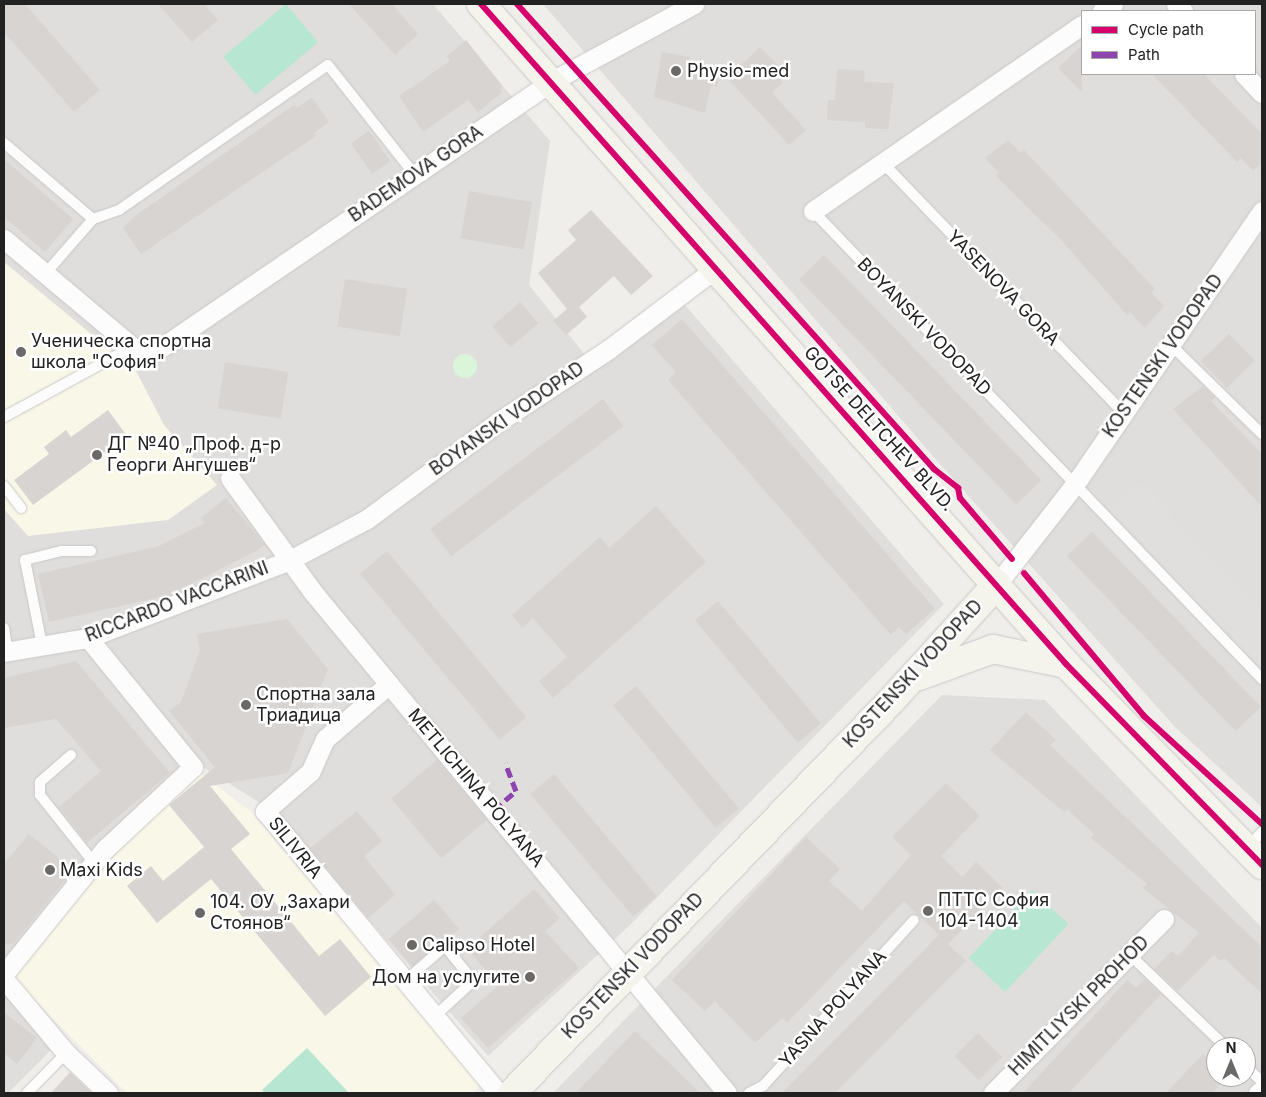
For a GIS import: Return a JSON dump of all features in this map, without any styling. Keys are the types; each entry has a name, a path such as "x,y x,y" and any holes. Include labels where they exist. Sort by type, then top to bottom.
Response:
{"street":[{"name":"GOTSE DELTCHEV BLVD.","path":"481,4 1066,664 1257,849"},
{"name":"BADEMOVA GORA","path":"139,352 415,174 550,82 694,4"},
{"name":"BOYANSKI VODOPAD","path":"813,211 1081,26"},
{"path":"1245,75 1262,93"},
{"name":"KOSTENSKI VODOPAD","path":"512,1093 627,971 910,681 997,584 1075,484 1262,211"},
{"path":"4,240 139,352"},
{"name":"BOYANSKI VODOPAD","path":"290,560 367,519 498,422 609,349 716,268"},
{"name":"METLICHINA POLYANA","path":"230,478 290,560 389,684 727,1093"},
{"name":"RICCARDO VACCARINI","path":"6,652 88,638 290,560"},
{"path":"4,974 94,863 193,768 88,638"},
{"path":"910,681 982,650 1012,650 1066,664"},
{"name":"SILIVRIA","path":"389,684 326,739 310,772 265,811 404,982 498,1093"},
{"name":"HIMITLIYSKI PROHOD","path":"993,1093 1164,920"},
{"path":"4,979 66,1053 108,1093"},
{"path":"1258,1093 1262,1090"}],"lane":[{"path":"45,274 93,219 119,210 328,66 415,174"},
{"path":"4,143 93,219"},
{"name":"YASENOVA GORA","path":"883,163 1124,413"},
{"name":"BOYANSKI VODOPAD","path":"813,211 1262,679"},
{"path":"1170,344 1262,434"},
{"path":"4,417 139,352"},
{"path":"4,486 21,508"},
{"path":"42,645 25,560 62,551 91,551"},
{"path":"4,628 6,652"},
{"path":"71,755 40,782 40,796 94,863"},
{"name":"YASNA POLYANA","path":"749,1093 763,1086 914,920"},
{"path":"404,982 445,946 473,981 434,1017"},
{"path":"1130,955 1216,1037"},
{"path":"27,1093 66,1053"}],"shaded area":[{"path":"4,4 433,4 550,141 529,285 597,370 685,305 944,604 630,925 488,1056 275,812 193,761 4,963"},
{"path":"543,4 1262,4 1262,807 1175,727 939,463"},
{"name":"ДГ №40 „Проф. д-р Георги Ангушев“","path":"4,262 136,371 164,425 217,485 168,520 28,536 4,509"},
{"path":"1139,482 1262,609 1262,671 1107,513"},
{"path":"942,695 1045,700 1262,928 1262,1093 553,1093"},
{"name":"104. ОУ „Захари Стоянов“","path":"197,771 250,811 482,1084 473,1093 127,1093 12,977 113,850"},
{"path":"4,966 52,1049 8,1093 4,1093"}],"green space":[{"path":"286,4 318,42 255,95 223,57"},
{"path":"465,354 474,357 477,366 474,375 465,378 456,375 453,366 456,357"},
{"path":"1032,890 1069,924 1005,992 969,958"},
{"path":"307,1048 349,1093 265,1093 262,1090"}],"building":[{"path":"4,4 25,4 100,90 74,112 4,32"},
{"path":"158,4 204,4 218,20 192,42"},
{"path":"349,4 392,4 418,34 395,55"},
{"path":"466,40 501,84 501,93 478,112 468,100 423,132 399,96 450,61 447,56"},
{"path":"1081,46 1082,92 1058,68"},
{"path":"760,47 781,69 775,74 783,82 772,93 806,130 789,145 727,78"},
{"path":"662,52 690,57 688,64 720,70 717,87 711,85 705,113 654,97"},
{"path":"837,69 865,71 864,82 894,83 888,129 865,128 865,122 827,120 828,100 835,100"},
{"path":"1153,75 1205,75 1262,134 1262,163 1253,171 1241,158 1237,162"},
{"path":"312,98 329,122 314,133 316,136 141,254 123,228 135,216 294,105 296,108"},
{"path":"369,131 390,161 372,174 351,144"},
{"path":"1008,140 1021,153 1024,150 1155,289 1151,293 1164,306 1145,328 1130,312 1127,315 1064,243 996,176 999,173 985,158"},
{"path":"4,159 73,219 45,252 4,217"},
{"path":"469,191 532,202 524,249 461,238"},
{"path":"591,210 653,276 631,295 614,276 579,307 587,317 566,335 553,321 567,309 538,273 576,240 568,230"},
{"path":"824,255 1041,480 1016,504 799,279"},
{"path":"345,279 407,289 400,336 337,326"},
{"path":"520,302 538,323 510,347 492,326"},
{"path":"682,319 935,609 906,634 899,627 891,635 668,380 676,372 652,345"},
{"path":"1229,334 1255,361 1227,388 1201,361"},
{"path":"225,362 288,372 281,418 218,408"},
{"path":"1203,386 1215,398 1211,401 1262,454 1262,507 1173,409"},
{"path":"603,399 623,426 451,556 430,529"},
{"path":"108,410 127,436 33,505 14,480 49,454 44,447 66,430 71,437"},
{"path":"226,498 265,545 169,595 49,622 38,574 159,546 205,523 201,518"},
{"path":"656,506 706,562 553,698 539,681 567,657 533,618 522,628 512,615 600,537 609,548"},
{"path":"1092,532 1261,707 1236,731 1067,556"},
{"path":"387,551 526,717 500,740 360,573"},
{"path":"718,601 821,724 798,743 695,620"},
{"path":"287,619 328,669 288,773 210,786 250,834 231,849 319,956 340,939 371,977 325,1016 211,879 157,923 127,886 151,866 163,881 204,847 169,805 215,767 169,711 181,702 200,650 197,634"},
{"path":"76,661 170,773 87,843 59,807 101,771 56,719 4,728 4,678"},
{"path":"636,686 739,809 716,828 613,705"},
{"path":"1026,712 1056,740 1050,745 1262,947 1262,994 1224,958 1221,961 1214,955 1178,991 1154,969 1172,951 1178,956 1199,933 1143,888 1147,884 1091,838 1094,834 1067,809 1064,812 990,750"},
{"path":"437,760 487,820 441,858 391,799"},
{"path":"554,774 657,897 633,916 530,794"},
{"path":"946,783 980,816 941,856 962,877 976,862 1003,888 948,944 966,961 835,1093 782,1093 939,935 904,901 787,1023 782,1018 755,1043 715,1001 705,1011 672,980 806,837 840,869 829,881 862,911 911,855 892,837"},
{"path":"357,811 382,841 364,856 395,895 368,918 310,848"},
{"path":"29,834 73,870 14,943 4,945 4,864"},
{"name":"Дом на услугите","path":"534,889 560,918 545,931 579,968 488,1048 461,1018 499,985 467,949"},
{"path":"434,900 459,929 414,968 389,939"},
{"path":"1145,979 1161,994 1069,1093 1023,1093 1127,980 1136,988"},
{"path":"4,1012 37,1038 17,1064 4,1053"},
{"path":"635,1031 667,1061 700,1093 576,1093"},
{"path":"978,1033 1002,1057 979,1080 955,1056"},
{"path":"1203,1054 1206,1057 1206,1087 1218,1087 1212,1093 1166,1093"},
{"path":"70,1072 92,1093 51,1093"}],"marked path":[{"path":"494,810 516,791 505,763"}],"cycle path":[{"path":"481,4 1066,664 1262,865"},
{"path":"517,4 934,469 958,488 960,498 1012,559"},
{"path":"1024,573 1144,716 1262,824"}],"place":[{"name":"Physio-med","path":"676,71"},
{"name":"Ученическа спортна школа \"София\"","path":"21,352"},
{"name":"ДГ №40 „Проф. д-р Георги Ангушев“","path":"97,455"},
{"name":"Спортна зала Триадица","path":"246,705"},
{"name":"Maxi Kids","path":"50,870"},
{"name":"ПТТС София 104-1404","path":"928,911"},
{"name":"104. ОУ „Захари Стоянов“","path":"200,913"},
{"name":"Calipso Hotel","path":"412,945"},
{"name":"Дом на услугите","path":"530,977"}]}
